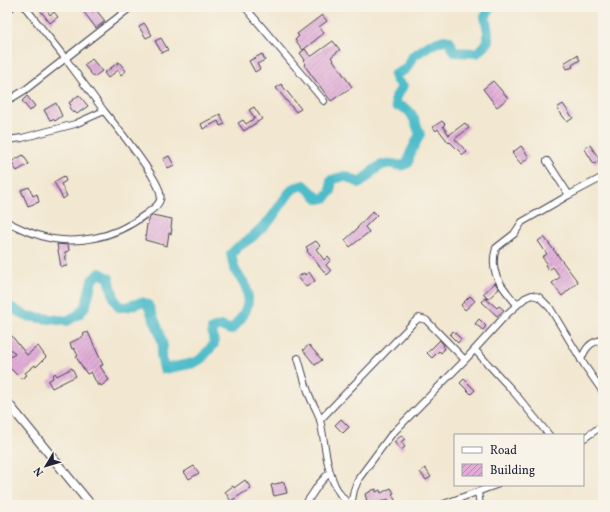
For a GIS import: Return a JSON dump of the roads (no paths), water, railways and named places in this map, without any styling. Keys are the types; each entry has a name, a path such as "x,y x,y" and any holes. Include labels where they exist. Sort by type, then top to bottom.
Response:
{"main road":[{"path":"7,402 91,505"}],"street":[{"path":"7,10 12,7"},
{"path":"7,222 34,234 64,240 79,241 102,236 132,224 155,208 160,200 161,194 145,165 66,58 25,7"},
{"path":"7,101 25,90 131,7"},
{"path":"245,7 324,101"},
{"path":"7,140 22,138 75,124 104,111"},
{"path":"546,161 569,194"},
{"path":"517,305 496,277 496,248 514,234 522,222 569,194 603,177"},
{"path":"298,358 310,397 320,420 329,473 337,490 344,500 351,505 354,490 359,478 391,435 517,305 530,295 536,295 543,300 557,318 581,360 603,392"},
{"path":"320,420 419,318 426,320 465,360"},
{"path":"581,360 588,347 596,341 603,340"},
{"path":"475,350 512,390 548,434"},
{"path":"584,438 603,425"},
{"path":"305,505 319,484 329,473"},
{"path":"441,505 493,486"},
{"path":"478,492 480,505"}],"waterway":[{"path":"7,305 26,316 67,321 79,314 86,305 92,280 100,273 109,278 114,298 119,307 126,307 142,302 148,305 159,331 163,346 161,355 164,369 194,363 201,359 214,344 212,329 221,326 231,330 240,320 248,304 247,292 244,283 235,270 231,254 270,220 294,188 304,185 319,199 325,198 331,191 331,180 345,176 360,183 375,169 382,165 404,165 408,163 410,154 420,134 412,115 406,109 396,106 395,98 403,86 397,81 394,75 406,69 413,56 430,45 444,40 450,41 454,52 477,53 488,42 485,17 491,7"}]}
